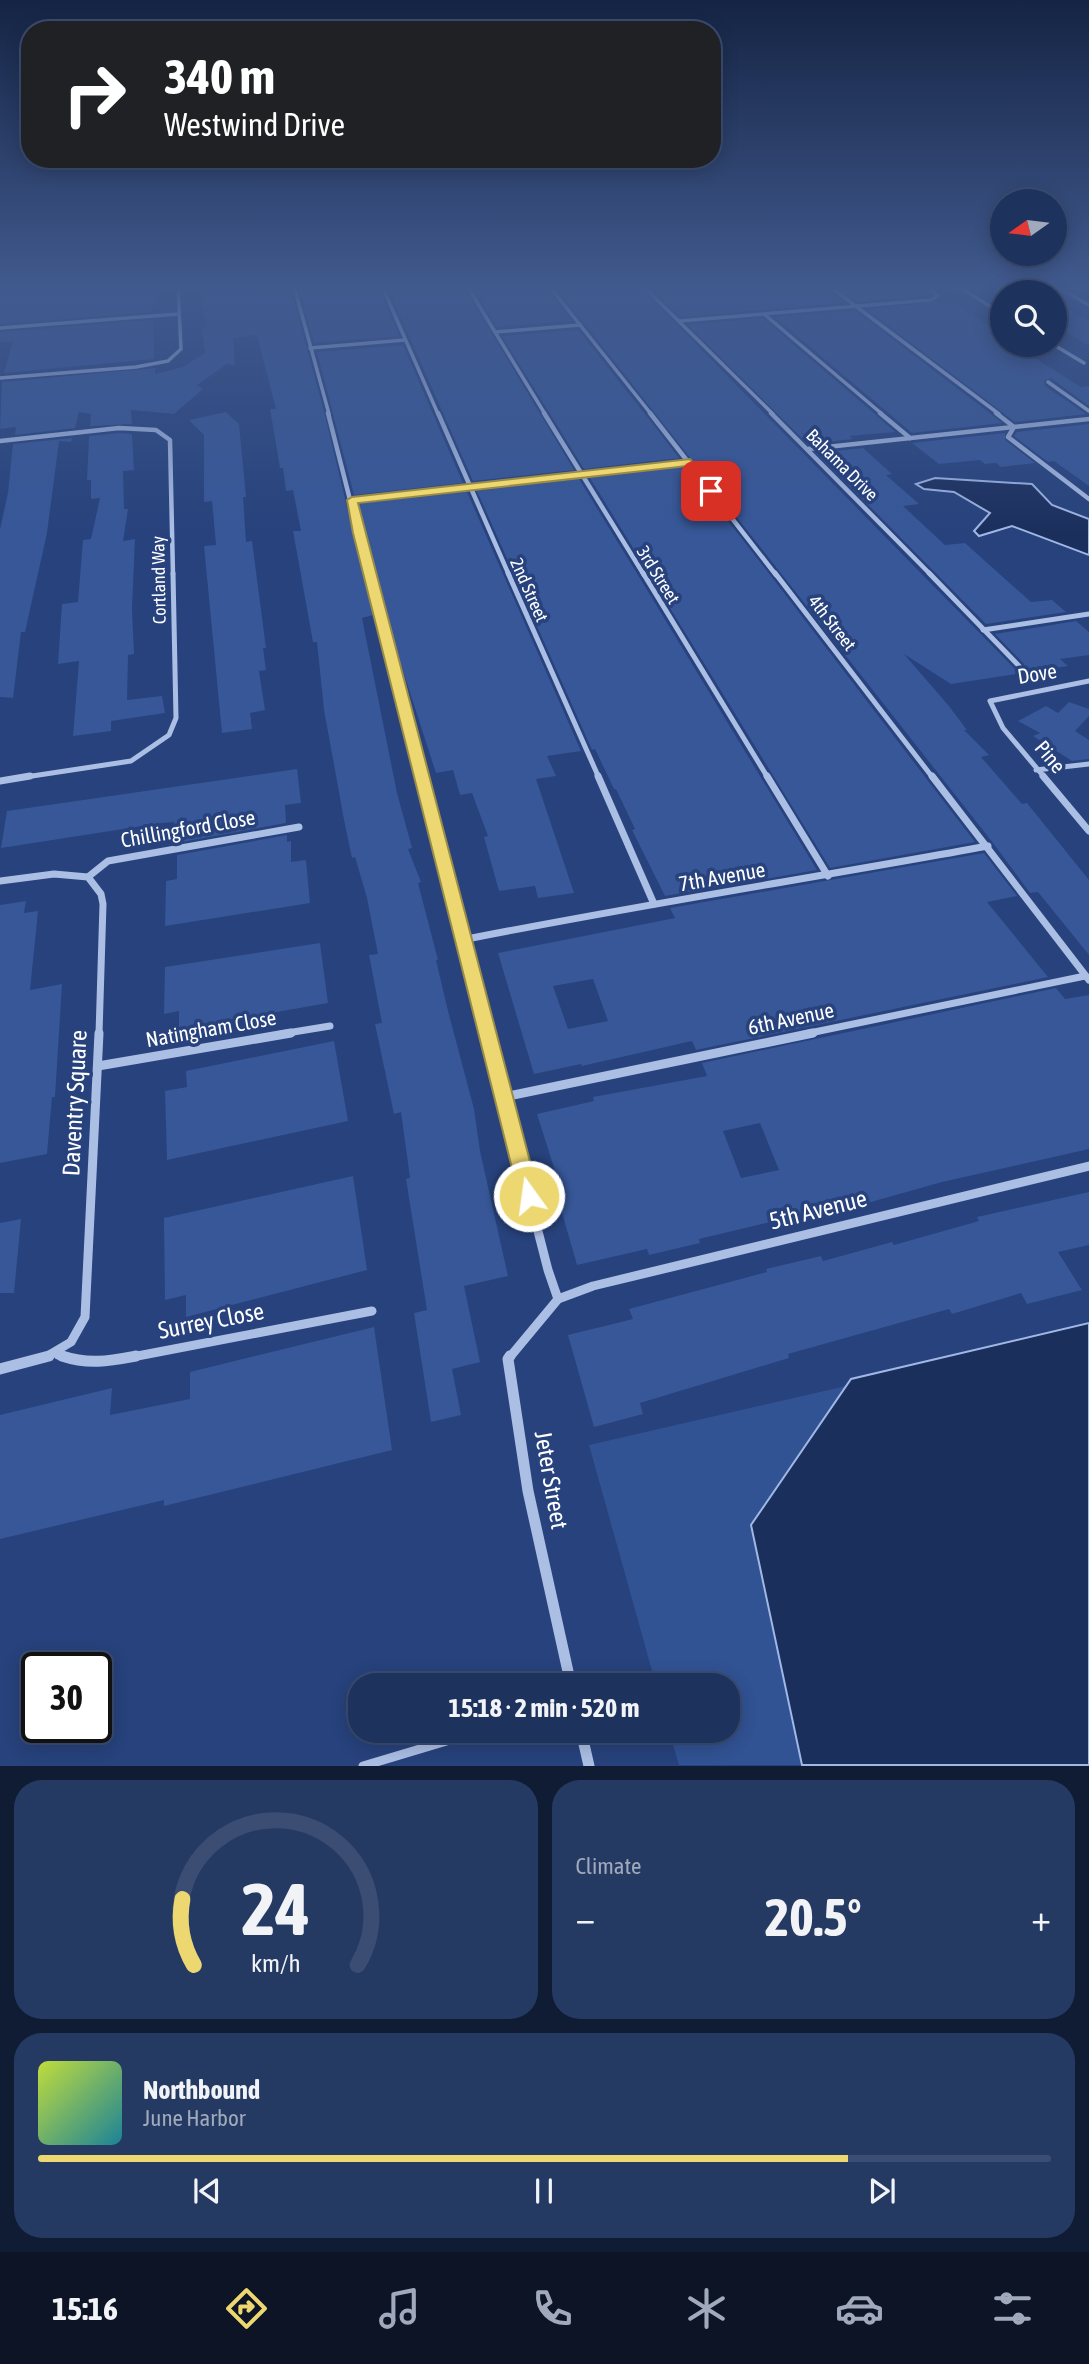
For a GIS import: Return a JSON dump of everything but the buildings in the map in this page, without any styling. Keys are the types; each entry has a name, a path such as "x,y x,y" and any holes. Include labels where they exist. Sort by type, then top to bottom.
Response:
{"street":[{"path":"0,378 119,368"},
{"path":"316,368 352,500 462,940 548,1270 558,1299"},
{"name":"2nd Street","path":"417,368 654,904"},
{"name":"3rd Street","path":"518,368 584,475 598,505 828,876"},
{"name":"4th Street","path":"615,368 988,846 1087,978"},
{"name":"Bahama Drive","path":"727,368 1020,667"},
{"path":"829,368 911,438"},
{"path":"937,368 1014,427"},
{"path":"1048,382 1089,411"},
{"path":"808,449 1089,419"},
{"path":"1014,427 1009,437 1089,499"},
{"name":"Cortland Way","path":"0,441 119,428 156,430 170,440 176,718 169,735 131,761 0,781"},
{"path":"352,500 690,462"},
{"path":"983,629 1089,614"},
{"name":"Dove","path":"990,701 1089,681"},
{"name":"Pine","path":"990,701 1003,727 1089,831"},
{"path":"1036,769 1089,764"},
{"name":"Chillingford Close","path":"88,877 108,861 299,827"},
{"name":"7th Avenue","path":"462,940 988,846"},
{"path":"0,881 54,874 88,877"},
{"name":"Daventry Square","path":"58,1355 80,1331 85,1317 103,904 101,894 88,877"},
{"name":"6th Avenue","path":"504,1097 1087,978"},
{"name":"Natingham Close","path":"98,1066 330,1026"},
{"name":"5th Avenue","path":"558,1299 593,1286 1089,1166"},
{"name":"Jeter Street","path":"558,1299 508,1359 528,1491 568,1673"},
{"name":"Surrey Close","path":"58,1355 82,1363 102,1363 372,1311"},
{"path":"0,1369 58,1355"},
{"path":"584,1743 589,1766"}],"lane":[{"path":"363,1766 440,1743"}],"shaded area":[{"path":"935,478 1032,484 1052,505 1089,519 1089,555 1012,526 979,536 974,531 990,513 954,492 924,489 916,484"},
{"path":"1089,1323 1089,1765 802,1765 751,1525 851,1379"},
{"path":"846,1386 752,1525 802,1765 679,1765 673,1743 740,1743 740,1673 653,1673 589,1445"}],"route":[{"path":"529,1196 358,533 352,500 690,462 711,491"}]}
